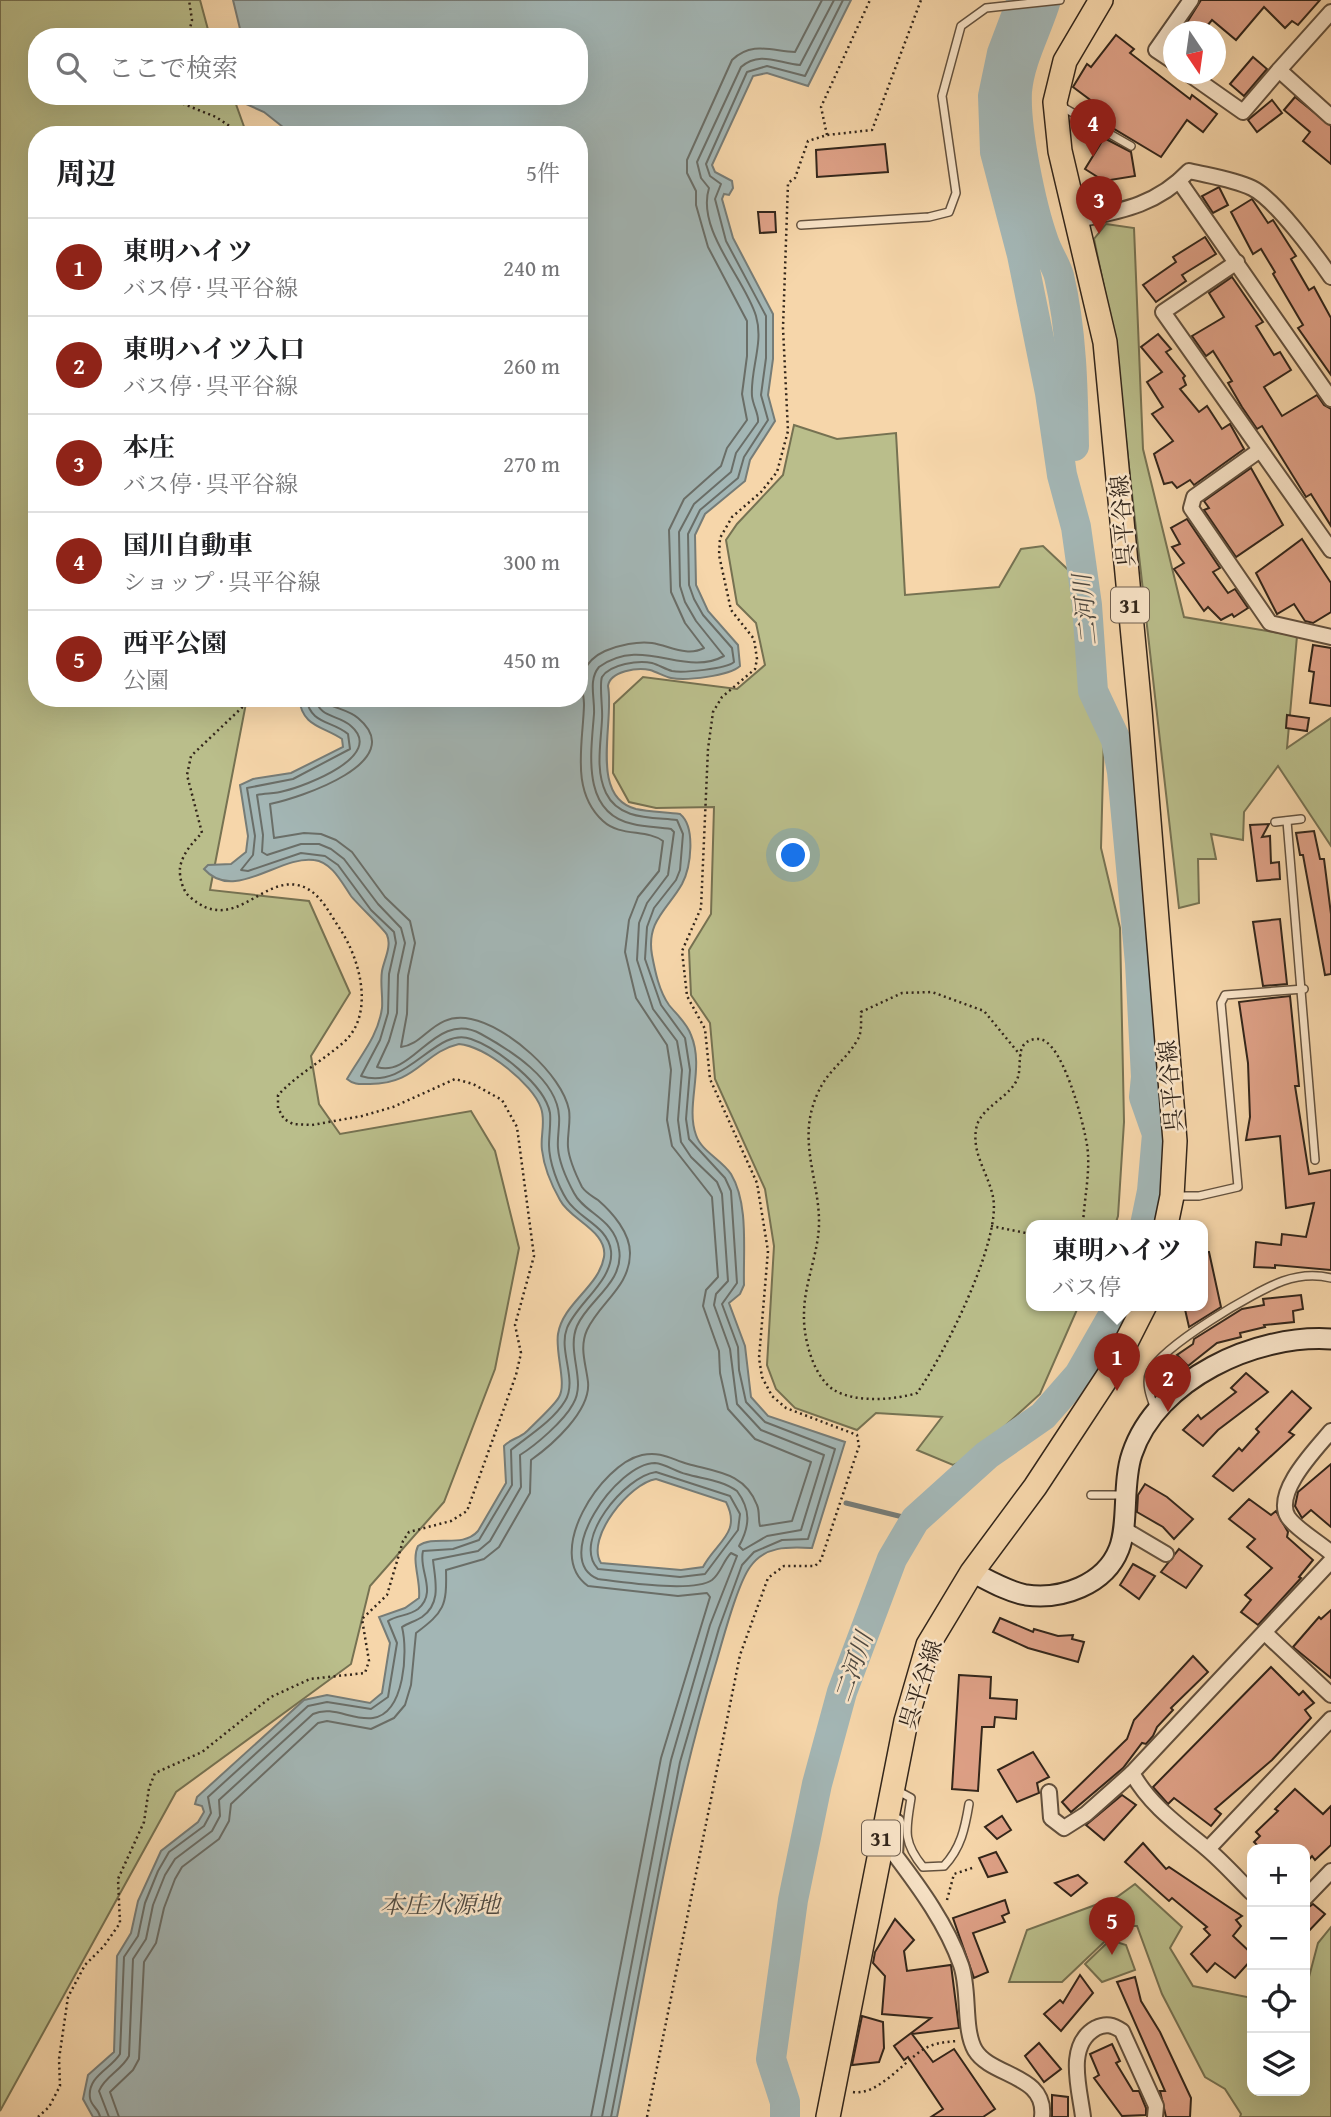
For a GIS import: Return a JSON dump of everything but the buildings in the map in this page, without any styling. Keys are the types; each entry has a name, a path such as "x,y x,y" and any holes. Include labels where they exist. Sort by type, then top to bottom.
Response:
{"main road":[{"name":"呉平谷線","path":"1097,1 1065,61 1055,102 1060,150 1105,342 1140,710 1174,1127 1172,1196 1167,1220"},
{"name":"呉平谷線","path":"828,2117 896,1790 905,1721 928,1645 972,1573 1035,1487 1112,1370 1142,1311"}],"street":[{"path":"1176,21 1191,0"},
{"path":"1203,84 1243,112 1331,12"},
{"path":"1163,40 1156,50 1163,55"},
{"path":"1279,70 1331,117"},
{"path":"1077,220 1137,207 1179,181 1189,171 1255,189 1315,253 1331,277"},
{"path":"1179,181 1331,399"},
{"path":"1237,262 1163,312 1331,551"},
{"path":"1260,450 1194,497 1191,508 1270,623 1331,637"},
{"path":"972,1573 1024,1595 1060,1596 1089,1584 1108,1567 1119,1548 1124,1495 1132,1453 1155,1410 1191,1380 1246,1352 1305,1337 1331,1339"},
{"path":"1331,1431 1302,1466 1284,1501 1288,1516 1331,1553"},
{"path":"1122,1528 1166,1554"},
{"path":"1049,1792 1051,1818 1064,1828 1086,1814 1132,1773 1331,1561"},
{"path":"1265,1633 1331,1695"},
{"path":"1208,1849 1331,1719"},
{"path":"1132,1773 1142,1792 1158,1809 1208,1849 1247,1888"},
{"path":"896,1790 895,1855 923,1891 961,1964 968,1994 971,2040 987,2064 1020,2076 1035,2092 1043,2110 1042,2117"},
{"path":"1310,1893 1331,1871"},
{"path":"1083,2117 1076,2066 1078,2052 1088,2032 1101,2025 1113,2025 1122,2031 1156,2106 1156,2117"}],"lane":[{"path":"801,225 929,217 949,212 956,193 942,96 961,26 986,8 1060,0"},
{"path":"1055,102 1131,146"},
{"path":"1275,822 1301,819"},
{"path":"1287,821 1304,989 1315,1160"},
{"path":"1172,1196 1199,1196 1238,1187 1222,1003 1226,995 1304,989"},
{"path":"1155,1410 1148,1387 1149,1373 1163,1355 1251,1296 1285,1280 1315,1274 1331,1279"},
{"path":"1091,1495 1124,1495"},
{"path":"896,1790 911,1798 905,1834 910,1851 923,1867 944,1866 953,1856 964,1835 969,1804"}],"path":[{"path":"189,0 192,20 190,28"},
{"path":"827,135 821,107 870,0"},
{"path":"647,2117 743,1644 768,1578 784,1566 815,1566 821,1560 859,1446 857,1435 786,1408 772,1396 762,1377 759,1358 768,1251 757,1183 710,1079 705,1029 687,996 682,951 701,908 708,749 713,712 722,697 755,669 757,659 754,639 731,610 719,555 720,538 732,517 761,492 777,472 788,431 783,328 788,183 795,178 808,141 827,135 872,130 921,0"},
{"path":"186,105 216,117 230,126"},
{"path":"38,2117 49,2107 60,2086 59,2059 68,1997 85,1965 104,1946 120,1923 118,1879 144,1822 149,1788 155,1773 202,1752 241,1718 281,1692 310,1679 365,1673 369,1661 362,1619 387,1595 402,1541 409,1532 452,1521 467,1511 516,1375 520,1353 515,1325 534,1256 517,1127 502,1100 473,1084 455,1079 393,1107 362,1116 312,1125 293,1124 284,1119 278,1108 278,1095 294,1078 346,1041 356,1026 361,998 359,967 351,945 317,895 299,885 286,884 238,906 215,911 200,906 184,892 180,869 190,845 202,833 187,775 191,757 243,707"},
{"path":"1021,1056 984,1011 932,992 902,993 861,1012 860,1037 822,1081 811,1112 808,1150 819,1221 818,1253 803,1313 810,1359 833,1390 861,1398 905,1397 918,1393 968,1305 991,1226 994,1198 979,1161 975,1138 978,1122 1018,1079 1021,1056 1027,1042 1045,1040 1065,1067 1087,1147 1083,1220"},
{"path":"991,1226 1026,1233"},
{"path":"936,1916 945,1910 954,1874 975,1867"},
{"path":"833,2088 859,2093 878,2084 925,2049 939,2043 971,2040"}],"green space":[{"path":"0,0 200,0 208,28 28,28 28,105 236,105 244,126 28,126 28,707 245,707 210,890 309,901 350,993 311,1056 319,1104 340,1134 471,1111 495,1151 519,1248 495,1369 444,1502 370,1586 351,1664 176,1792 0,2111"},
{"path":"1106,224 1134,228 1143,449 1184,617 1297,636 1287,748 1331,718 1331,846 1278,766 1244,812 1243,840 1211,834 1216,859 1198,859 1199,903 1179,908 1114,335 1094,239"},
{"path":"794,425 837,439 896,433 905,595 999,587 1021,549 1043,546 1078,579 1083,699 1104,733 1101,848 1120,928 1124,1122 1118,1216 1117,1220 1026,1220 1026,1311 1076,1311 1040,1394 969,1459 953,1465 917,1450 942,1417 876,1413 857,1430 795,1408 776,1389 767,1365 774,1246 765,1189 715,1079 710,1023 691,995 689,950 711,914 714,807 656,808 629,802 613,773 614,704 643,677 737,689 765,665 756,623 737,604 726,540 737,524 783,475"},
{"path":"1135,1884 1182,1927 1170,1948 1193,1986 1247,1997 1247,2096 1310,2096 1310,1973 1318,1943 1331,1927 1331,2117 1240,2117 1241,2114 1225,2089 1205,2077 1162,1994 1137,1926 1121,1926 1062,1982 1009,1982 1027,1930 1117,1897"},
{"path":"1110,1940 1126,1945 1135,1970 1102,1982 1085,1964"}],"water":[{"name":"本庄水源地","path":"233,0 851,0 808,86 767,73 753,76 712,165 715,172 732,181 733,188 729,195 724,194 722,199 733,238 773,314 773,359 768,395 775,421 750,460 745,481 705,514 695,535 696,585 708,611 738,645 740,666 717,675 687,679 669,677 650,670 632,670 614,677 608,686 607,756 612,790 621,802 636,809 680,814 685,820 690,837 688,868 682,884 655,924 651,943 652,955 663,994 687,1027 695,1048 693,1123 696,1135 702,1146 731,1174 740,1199 744,1228 744,1285 740,1294 729,1303 745,1346 751,1397 768,1416 845,1442 812,1548 778,1549 763,1555 745,1575 735,1600 685,1777 660,1890 617,2117 93,2117 83,2099 88,2075 114,2052 117,1956 131,1933 138,1901 161,1851 198,1822 204,1812 202,1806 195,1804 197,1797 304,1700 327,1695 370,1703 382,1693 390,1643 379,1617 405,1608 419,1598 415,1558 418,1546 432,1541 464,1539 478,1531 506,1483 504,1446 526,1432 559,1397 562,1384 558,1334 561,1323 601,1268 604,1257 600,1240 565,1207 551,1183 543,1156 541,1108 528,1088 507,1068 482,1051 459,1044 436,1054 398,1079 385,1083 362,1084 347,1079 373,1037 380,1018 381,976 388,939 331,869 314,860 301,860 243,880 229,881 216,878 204,869 208,865 231,864 246,852 248,836 240,785 253,779 291,773 343,747 342,739 309,720 301,707 588,707 588,126 282,126 264,112 248,105 588,105 588,28 240,28","holes":["656,1479 726,1502 730,1513 729,1530 703,1567 681,1570 601,1563 599,1540 613,1513 634,1490"]}],"waterway":[{"name":"二河川","path":"1022,0 1002,53 993,96 995,152 1022,255 1050,393 1062,475 1076,527 1087,605 1093,691 1116,740 1122,772 1140,963 1146,1077 1144,1097 1157,1134 1152,1191 1146,1220"},
{"path":"1046,0 1025,56 1017,91 1017,107 1021,146 1034,208 1044,242 1058,272 1067,318 1074,446"},
{"name":"二河川","path":"785,2117 785,2102 771,2059 793,1900 817,1784 842,1692 892,1559 915,1520 987,1455 1043,1416 1079,1375 1116,1311"},
{"path":"846,1503 915,1520"}],"place":[{"name":"国川自動車","path":"1093,157"},
{"name":"本庄","path":"1099,234"},
{"name":"東明ハイツ","path":"1117,1391"},
{"name":"東明ハイツ入口","path":"1168,1412"},
{"name":"西平公園","path":"1112,1955"}]}
